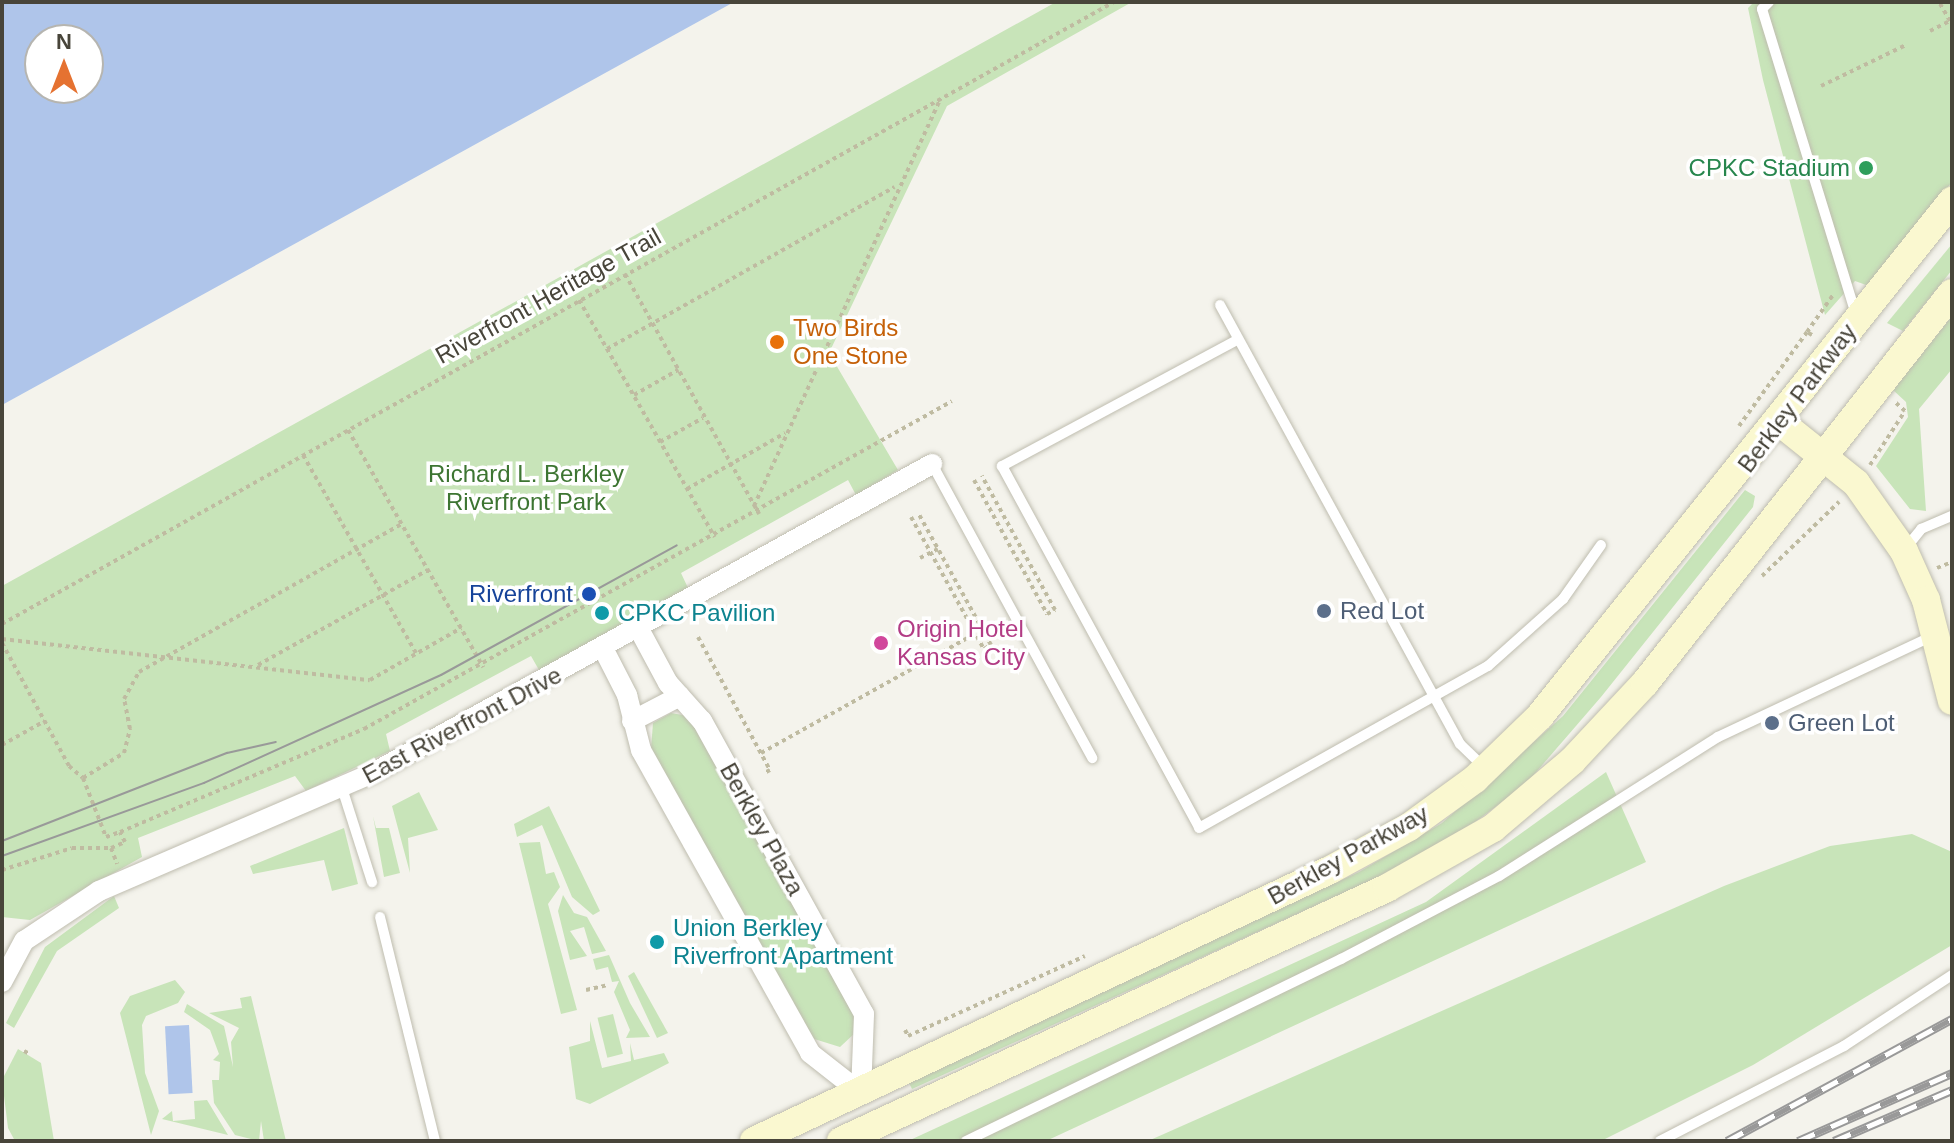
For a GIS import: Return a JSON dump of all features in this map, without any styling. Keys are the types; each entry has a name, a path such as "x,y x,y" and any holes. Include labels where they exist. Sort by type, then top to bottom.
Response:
{"main road":[{"name":"Berkley Parkway","path":"754,1141 1330,870 1409,827 1486,768 1540,716 1781,423 1829,349 1952,201"},
{"name":"Berkley Parkway","path":"841,1141 1387,888 1493,828 1572,761 1645,683 1952,293"},
{"path":"1781,423 1856,483 1904,551 1935,636 1952,701"}],"street":[{"name":"East Riverfront Drive","path":"2,982 24,941 99,891 342,788 640,631 932,464"},
{"name":"Berkley Plaza","path":"640,631 680,696 702,721 864,1014 861,1093"},
{"path":"604,650 641,750 810,1053 861,1093 879,1124"},
{"path":"632,721 680,696"}],"lane":[{"path":"1766,5 1857,319"},
{"path":"1220,305 1460,744 1486,768"},
{"path":"1237,340 1002,466 1199,828 1436,701 1519,644 1601,545"},
{"path":"932,464 1092,758"},
{"path":"1904,551 1921,529 1952,516"},
{"path":"966,1141 1355,952 1499,876 1718,737 1935,636"},
{"path":"342,788 372,882"},
{"path":"380,917 435,1141"},
{"path":"1660,1141 1844,1046 1952,975"}],"path":[{"name":"Riverfront Heritage Trail","path":"2,624 1114,2"},
{"path":"1930,31 1951,23 1939,2"},
{"path":"1821,86 1906,45"},
{"path":"754,506 896,186 941,98"},
{"path":"607,349 896,186"},
{"path":"625,274 759,514"},
{"path":"1731,438 1837,289"},
{"path":"579,300 715,538"},
{"path":"1807,332 1829,349"},
{"path":"634,395 678,370"},
{"path":"2,641 45,721 83,778 106,837 317,751 483,667 759,514 952,401"},
{"path":"660,442 704,417"},
{"path":"348,430 483,667"},
{"path":"687,489 785,433"},
{"path":"303,455 416,653"},
{"path":"974,480 1047,614 1055,610 982,476"},
{"path":"911,517 984,649 991,645 918,513"},
{"path":"994,517 1002,513"},
{"path":"83,778 124,753 129,685 166,656 402,524"},
{"path":"1014,552 1021,548"},
{"path":"920,558 938,549"},
{"path":"1935,568 1952,562"},
{"path":"256,666 428,570"},
{"path":"1032,586 1040,582"},
{"path":"950,587 957,583"},
{"path":"969,621 975,617"},
{"path":"2,641 370,680 461,628"},
{"path":"761,753 975,634"},
{"path":"698,637 770,770 764,773"},
{"path":"2,745 45,721"},
{"path":"2,870 72,848 111,848 125,842 120,832"},
{"path":"111,848 118,866"},
{"path":"905,1030 908,1036 1093,952"},
{"path":"586,990 608,985"}],"green space":[{"name":"Richard L. Berkley Riverfront Park","path":"1056,2 1132,2 947,106 829,353 898,470 856,495 848,480 681,573 688,588 539,670 531,656 386,734 390,751 306,791 295,776 138,838 142,857 30,920 2,917 2,586"},
{"name":"CPKC Stadium","path":"1754,2 1952,2 1952,182 1869,286 1855,281 1825,315 1763,80 1748,8"},
{"path":"1952,244 1952,270 1903,331 1887,323"},
{"path":"1952,316 1952,369 1919,409 1926,511 1910,509 1876,466 1908,417 1906,402 1893,390"},
{"path":"1745,490 1755,496 1753,507 1601,697 1525,785 1475,822 1387,873 912,1089 908,1081 1359,872 1442,823 1563,716"},
{"path":"671,713 688,716 856,1017 855,1033 840,1047 811,1038 651,749 653,723"},
{"path":"1606,772 1646,862 1046,1141 908,1141 1426,902"},
{"path":"419,792 438,830 408,838 410,873 392,806"},
{"path":"549,806 600,911 593,915 572,897 542,825 517,837 514,824"},
{"path":"373,816 376,828 389,828 400,873 384,877"},
{"path":"344,828 358,884 332,891 324,860 253,874 250,866"},
{"path":"1912,834 1952,852 1952,945 1753,1065 1601,1141 1148,1141 1724,886 1830,846"},
{"path":"540,842 546,874 554,872 560,887 548,904 577,1010 561,1014 519,843"},
{"path":"563,895 574,913 587,917 606,951 592,954 584,927 570,931 587,956 570,960 558,911"},
{"path":"114,896 119,908 57,951 14,1028 6,1023 45,947"},
{"path":"609,955 630,1003 650,1037 626,1038 630,1030 614,992 619,981 612,982 608,967 596,970 593,959"},
{"path":"634,972 668,1033 657,1038 628,976"},
{"path":"175,980 185,992 178,1003 146,1016 142,1025 145,1073 159,1111 151,1135 120,1013 130,996"},
{"path":"251,996 286,1141 264,1141 261,1121 259,1141 235,1135 214,1103 212,1080 219,1080 220,1062 213,1060 219,1054 210,1030 184,1012 187,1004 224,1026 233,1067 231,1042 239,1028 209,1013 242,1008 240,998"},
{"path":"613,1014 623,1054 607,1058 597,1018"},
{"path":"590,1021 602,1068 631,1061 630,1043 634,1060 664,1053 669,1063 590,1104 576,1099 569,1047 590,1041"},
{"path":"18,1049 41,1063 54,1141 15,1141 8,1128 2,1080"},
{"path":"207,1100 228,1135 162,1119 172,1111 173,1121 195,1119 194,1101"}],"water":[{"path":"2,2 734,2 2,405"},
{"path":"189,1025 193,1093 169,1094 165,1026"}],"tram line":[{"path":"2,856 204,783 441,675 677,545"},
{"path":"2,841 227,753 276,742"}],"railway":[{"path":"1727,1141 1952,1019"},
{"path":"1798,1141 1952,1073"},
{"path":"1834,1141 1952,1090"}],"place":[{"name":"CPKC Stadium","path":"1866,168"},
{"name":"Two Birds One Stone","path":"777,342"},
{"name":"Riverfront","path":"589,594"},
{"name":"Red Lot","path":"1324,611"},
{"name":"CPKC Pavilion","path":"602,613"},
{"name":"Origin Hotel Kansas City","path":"881,643"},
{"name":"Green Lot","path":"1772,723"},
{"name":"Union Berkley Riverfront Apartment","path":"657,942"}]}
